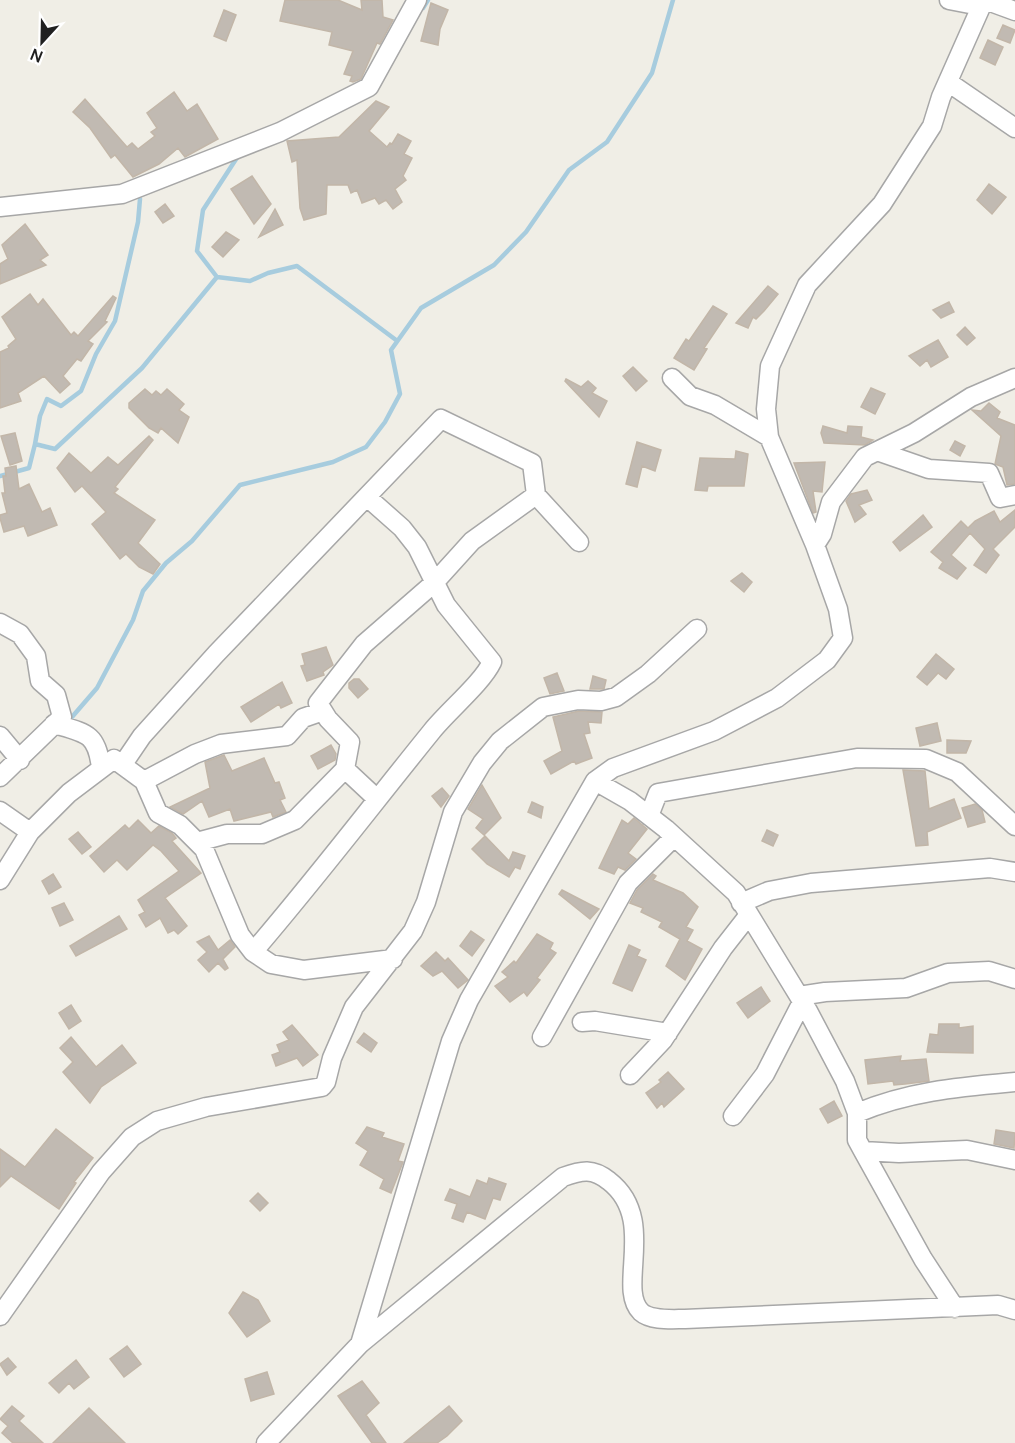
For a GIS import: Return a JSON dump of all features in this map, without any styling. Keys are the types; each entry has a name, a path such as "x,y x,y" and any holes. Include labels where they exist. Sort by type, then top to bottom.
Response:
{"street":[{"path":"0,207 122,194 280,132 369,87 417,0"},
{"path":"949,0 983,2 1015,11"},
{"path":"360,1344 451,1041 469,1000 595,781 613,768 725,725 777,698 827,660 843,638 838,609 815,545 769,437 766,409 770,366 807,285 882,204 932,126 948,82 983,2"},
{"path":"948,82 1015,128"},
{"path":"672,378 690,396 716,405 769,437"},
{"path":"815,545 822,534 831,502 865,457 914,433 971,397 1015,378"},
{"path":"123,764 142,736 216,654 441,419 532,463 536,495 579,542"},
{"path":"876,451 928,469 989,472 1000,498 1015,495"},
{"path":"197,842 227,834 262,834 295,820 345,769 350,742 318,704 364,644 434,583 472,541 536,495"},
{"path":"253,952 359,826 376,798 449,709 492,662 446,605 417,547 402,528 367,497"},
{"path":"0,623 20,634 36,656 40,681 56,695 62,711 62,717 0,777"},
{"path":"0,1316 101,1172 132,1137 157,1121 206,1107 321,1087 326,1082 332,1058 354,1007 413,931 426,902 453,812 482,763 500,741 543,707 578,700 601,701 616,697 648,674 697,629"},
{"path":"144,781 195,754 221,744 287,736 303,718 324,711"},
{"path":"54,724 89,735 99,749 101,768"},
{"path":"0,736 20,760"},
{"path":"649,816 658,793 857,758 926,759 957,772 1015,826"},
{"path":"0,879 30,832 69,792 114,759 144,781 158,813 180,825 204,849 240,935 253,952 271,964 304,970 393,959"},
{"path":"345,769 376,798"},
{"path":"595,781 649,816 736,893 801,999 845,1082 858,1113 857,1140 923,1258 956,1308"},
{"path":"0,811 30,832"},
{"path":"542,1037 628,883 674,837"},
{"path":"630,1075 668,1033 723,948 745,909 769,891 811,883 990,868 1015,872"},
{"path":"733,1116 765,1074 801,999 825,992 906,988 948,973 989,971 1015,979"},
{"path":"582,1022 595,1021 668,1033"},
{"path":"858,1113 888,1100 927,1090 1015,1082"},
{"path":"863,1151 899,1153 967,1150 1015,1160"},
{"path":"266,1443 360,1344 563,1177 583,1169 600,1174 622,1191 636,1228 632,1299 642,1313 662,1319 685,1319 998,1305 1015,1310"}],"building":[{"path":"285,0 338,0 362,10 361,0 382,0 383,17 393,20 380,44 377,43 361,79 353,82 350,81 352,76 344,74 353,51 329,45 332,32 280,21"},
{"path":"431,3 448,10 440,29 438,45 421,41"},
{"path":"224,10 236,15 226,41 214,36"},
{"path":"1003,25 1015,30 1010,43 997,38"},
{"path":"988,40 1003,47 995,65 980,58"},
{"path":"174,92 187,111 197,104 218,139 185,157 178,148 159,164 133,177 115,155 111,158 90,128 73,112 85,99 127,147 132,143 138,149 155,136 151,132 157,128 147,113"},
{"path":"376,101 389,107 369,131 387,147 390,143 392,144 398,134 411,141 404,154 412,158 403,176 406,180 395,189 402,202 393,209 386,200 379,204 375,198 362,203 357,190 351,193 348,185 327,185 326,214 304,220 300,208 297,160 292,162 287,141 339,137"},
{"path":"252,176 271,204 254,224 231,189"},
{"path":"989,184 1006,197 992,214 977,200"},
{"path":"165,204 174,216 163,223 155,212"},
{"path":"275,209 283,225 259,237"},
{"path":"25,224 48,255 40,260 46,265 0,284 0,264 8,259 2,245"},
{"path":"226,232 239,240 223,257 212,247"},
{"path":"768,286 778,294 764,311 756,319 753,317 748,328 736,323"},
{"path":"30,294 38,305 43,299 71,335 74,332 78,336 113,296 116,298 105,321 107,322 88,341 93,344 81,361 77,359 63,376 70,384 60,393 44,376 18,393 21,401 0,408 0,352 9,348 8,346 16,339 2,317"},
{"path":"949,302 954,312 941,318 933,310"},
{"path":"713,306 727,314 704,348 707,349 694,370 674,358 686,339 689,341"},
{"path":"965,327 975,338 967,345 957,335"},
{"path":"938,340 948,357 931,367 927,360 920,366 909,356"},
{"path":"633,367 647,381 636,391 623,376"},
{"path":"566,379 581,387 588,381 596,388 592,393 607,401 599,417 565,381"},
{"path":"871,388 885,394 875,414 861,407"},
{"path":"145,389 152,395 156,391 161,395 167,389 184,404 179,410 189,417 178,443 161,428 158,433 149,428 129,408 129,403"},
{"path":"989,403 1000,412 997,418 1015,425 1015,484 1007,485 1003,467 995,464 1001,436 972,410 981,411"},
{"path":"823,426 847,433 848,426 862,427 861,437 873,440 865,445 824,443 821,433"},
{"path":"15,433 22,461 10,465 1,436"},
{"path":"149,436 153,440 115,487 118,489 114,493 155,520 138,543 160,564 153,574 139,567 126,554 120,559 92,524 106,512 82,486 75,492 57,468 69,453 91,473 108,457 118,465"},
{"path":"955,441 965,446 960,456 950,450"},
{"path":"637,442 661,450 655,471 642,466 637,487 626,484"},
{"path":"736,451 748,454 744,486 708,486 707,491 695,490 700,458 735,459"},
{"path":"825,462 822,492 813,491 816,512 813,513 794,463"},
{"path":"16,466 19,489 29,484 42,512 50,508 57,525 28,536 24,526 4,532 0,518 0,515 7,513 2,493 5,493 3,476 6,476 5,468"},
{"path":"867,490 872,500 859,505 866,514 855,522 846,501 851,494"},
{"path":"1015,510 1015,527 993,549 999,555 986,573 974,565 985,549 970,533 951,555 966,568 957,579 939,568 943,562 931,552 961,521 968,528 975,521 994,511 1000,522"},
{"path":"923,515 932,527 900,551 893,542"},
{"path":"742,573 752,582 744,592 731,581"},
{"path":"326,647 333,665 323,672 324,675 307,681 301,666 305,665 302,654"},
{"path":"936,654 954,669 946,679 938,673 927,685 917,677"},
{"path":"557,673 564,691 550,694 544,678"},
{"path":"593,676 606,680 604,689 590,689"},
{"path":"354,679 359,679 368,689 358,698 349,688 349,683"},
{"path":"282,682 292,703 281,708 279,704 251,722 241,707"},
{"path":"579,711 602,712 601,723 588,722 590,733 584,734 592,758 576,764 574,761 551,774 544,761 562,751 553,717"},
{"path":"937,723 941,741 920,746 916,728"},
{"path":"947,740 971,741 966,753 947,753"},
{"path":"331,745 336,754 335,760 318,769 311,756"},
{"path":"224,755 232,771 264,758 275,783 279,782 285,798 280,800 286,812 273,817 271,812 234,821 230,809 209,817 202,801 183,814 170,807 210,788 205,762"},
{"path":"903,770 925,771 929,809 954,799 961,818 927,832 928,845 916,846"},
{"path":"482,785 501,818 484,835 476,828 483,819 468,809"},
{"path":"442,788 449,796 441,807 432,796"},
{"path":"532,802 543,807 541,818 528,812"},
{"path":"975,804 982,810 985,822 968,827 962,808"},
{"path":"634,818 647,829 628,853 636,859 625,870 618,867 614,874 599,868 622,820 628,824"},
{"path":"138,820 151,833 159,826 172,833 176,838 172,841 201,873 165,898 187,926 178,934 174,930 168,933 160,918 146,927 139,915 145,912 138,900 179,871 161,851 153,845 127,870 117,860 104,872 90,856 125,825 129,829"},
{"path":"767,830 778,835 773,846 762,841"},
{"path":"78,832 91,847 82,854 69,839"},
{"path":"485,836 509,861 513,852 525,856 520,869 515,867 509,877 487,864 472,849"},
{"path":"53,874 61,887 49,894 42,881"},
{"path":"653,874 656,876 653,880 683,893 698,907 686,927 693,930 687,941 702,949 685,980 666,966 680,939 659,927 662,922 641,912 643,908 630,903 637,890"},
{"path":"562,890 599,909 590,919 559,894"},
{"path":"64,903 73,920 60,926 52,908"},
{"path":"119,916 127,929 76,956 70,946"},
{"path":"471,931 484,940 472,956 460,946"},
{"path":"537,934 553,943 550,949 556,953 537,978 540,980 527,996 524,992 510,1002 495,986 508,977 502,972 514,961 516,963"},
{"path":"209,936 218,950 230,940 235,947 223,959 228,968 225,970 218,963 209,972 198,960 207,952 197,942"},
{"path":"629,945 640,950 637,956 646,960 632,991 613,983"},
{"path":"436,952 445,961 448,958 468,980 458,988 442,971 433,976 421,966"},
{"path":"761,987 770,1001 748,1018 737,1003"},
{"path":"71,1005 81,1021 69,1029 59,1013"},
{"path":"939,1024 959,1024 959,1028 973,1026 973,1053 927,1052 930,1034 938,1035"},
{"path":"292,1025 318,1055 303,1066 297,1058 276,1066 272,1055 280,1052 277,1045 289,1040 283,1032"},
{"path":"364,1033 377,1043 371,1052 357,1042"},
{"path":"71,1037 96,1067 122,1045 136,1063 101,1087 90,1103 63,1072 73,1062 60,1048"},
{"path":"901,1056 900,1061 926,1059 929,1081 894,1085 893,1081 868,1084 865,1060"},
{"path":"668,1072 684,1089 664,1107 662,1103 657,1108 646,1093 661,1082 659,1080"},
{"path":"834,1101 842,1116 828,1123 820,1109"},
{"path":"367,1127 384,1133 382,1137 404,1144 398,1161 403,1162 391,1193 380,1188 384,1179 360,1165 368,1151 356,1143"},
{"path":"56,1129 93,1158 74,1182 76,1183 59,1209 11,1176 0,1187 0,1149 25,1167"},
{"path":"996,1130 1015,1133 1014,1148 994,1144"},
{"path":"489,1178 506,1184 500,1200 493,1198 485,1219 467,1212 463,1222 452,1218 457,1204 445,1200 450,1189 470,1197 477,1180 487,1184"},
{"path":"258,1193 268,1203 260,1211 250,1201"},
{"path":"243,1292 258,1300 270,1321 247,1337 229,1313"},
{"path":"127,1346 141,1364 124,1377 110,1359"},
{"path":"8,1358 16,1367 7,1375 0,1364"},
{"path":"76,1360 89,1377 74,1389 69,1383 59,1393 49,1383"},
{"path":"267,1372 274,1394 251,1401 245,1379"},
{"path":"362,1381 379,1403 366,1415 386,1443 372,1443 338,1396"},
{"path":"12,1406 24,1416 19,1421 43,1443 13,1443 2,1433 8,1426 0,1419"},
{"path":"449,1406 462,1421 447,1436 437,1443 404,1443"},
{"path":"89,1408 125,1443 53,1443"}],"waterway":[{"path":"423,8 428,0"},
{"path":"72,717 97,688 133,620 143,591 166,563 192,541 240,485 333,462 366,447 385,422 400,394 391,350 421,308 494,265 526,232 569,170 607,142 652,73 673,0"},
{"path":"0,476 29,468 35,444 55,449 142,368 217,277 197,251 203,210 240,153"},
{"path":"35,444 40,416 47,399 61,406 81,391 96,354 115,321 138,222 140,199"},
{"path":"217,277 250,281 268,273 297,266 396,340"}]}
